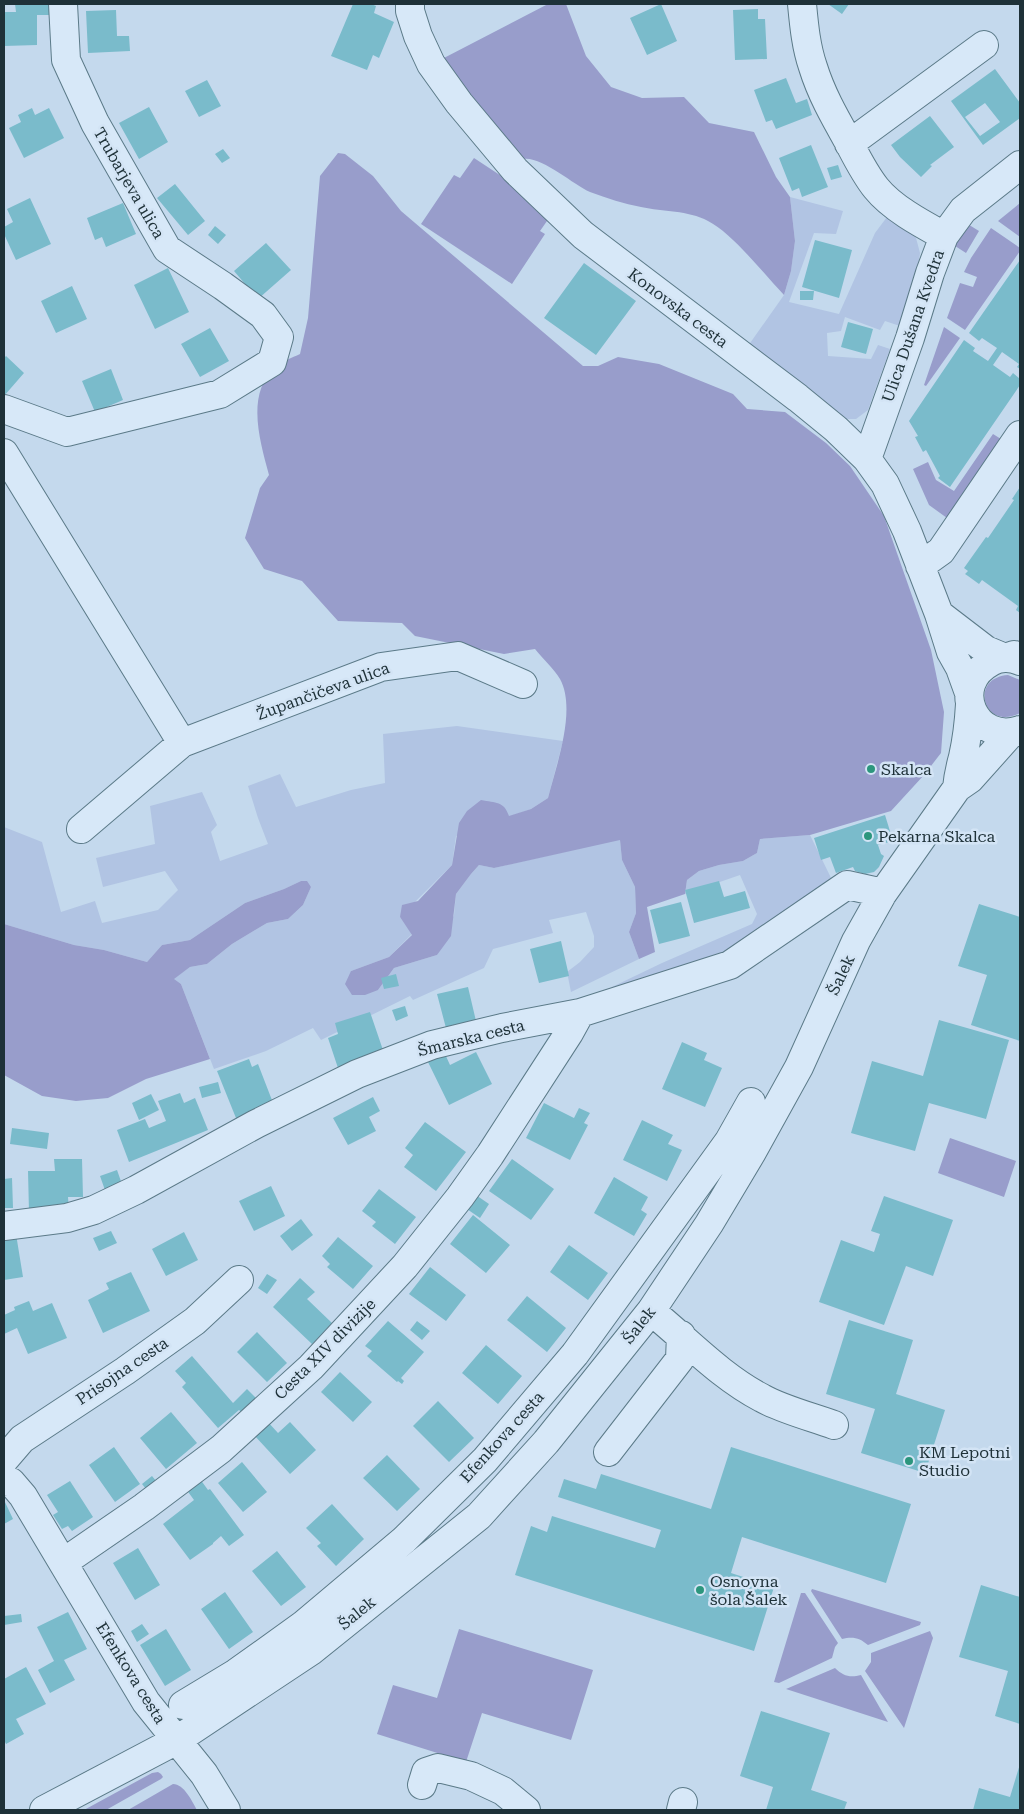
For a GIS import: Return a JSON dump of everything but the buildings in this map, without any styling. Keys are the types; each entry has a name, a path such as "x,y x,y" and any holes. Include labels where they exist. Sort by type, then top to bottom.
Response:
{"street":[{"name":"Trubarjeva ulica","path":"4,409 67,432 220,394 272,362 279,337 263,315 167,249 95,123 66,60 63,4"},
{"name":"Konovska cesta","path":"410,4 410,11 418,36 432,64 460,103 515,170 583,235 798,398 836,429 868,459 885,484 908,531 951,652 960,668 969,699"},
{"name":"Ulica Dušana Kvedra","path":"802,4 805,37 813,67 826,100 861,167 877,190 920,224 944,236 868,459"},
{"path":"849,144 984,46"},
{"path":"944,236 963,210 1020,164"},
{"path":"920,566 941,551 1020,435"},
{"path":"4,453 182,743"},
{"path":"939,614 986,650 1015,657"},
{"name":"Župančičeva ulica","path":"81,829 182,743 381,667 458,656 523,684"},
{"path":"957,788 958,774 968,731 971,682 976,672 984,665 994,660 1015,657"},
{"path":"969,699 974,715 990,729 1001,732 1018,731"},
{"path":"957,788 970,779 1018,731"},
{"name":"Šalek","path":"177,1740 311,1651 479,1516 546,1442 651,1311 709,1224 740,1147 799,1067 856,941 883,893 957,788"},
{"name":"Šmarska cesta","path":"4,1226 67,1218 94,1210 136,1190 256,1124 357,1074 432,1045 502,1028 580,1013 730,965 847,885 883,893"},
{"name":"Cesta XIV divizije","path":"64,1562 144,1507 221,1449 311,1367 406,1266 485,1162 580,1013"},
{"name":"Efenkova cesta","path":"183,1705 236,1673 303,1624 404,1540 484,1460 575,1354 740,1147 751,1102"},
{"name":"Prisojna cesta","path":"4,1460 22,1439 125,1371 195,1321 239,1280"},
{"path":"651,1311 681,1335 719,1371 763,1399 834,1425"},
{"path":"608,1452 680,1359 681,1335"},
{"name":"Efenkova cesta","path":"4,1481 11,1482 22,1496 64,1562 146,1702 177,1740 44,1810"},
{"path":"404,1540 423,1560"},
{"path":"177,1740 204,1774 226,1810"},
{"path":"422,1785 426,1772 438,1768 471,1776 503,1791 526,1810"}],"shaded area":[{"path":"548,4 566,4 586,56 611,87 642,98 684,97 709,123 754,132 776,177 790,197 795,241 791,271 784,295 737,244 708,221 684,213 649,209 609,199 590,192 536,160 520,160 442,59"},
{"path":"338,153 345,154 373,176 401,211 583,366 598,366 618,357 659,364 733,394 747,409 785,412 826,443 850,466 884,516 931,650 944,712 941,753 891,811 810,835 760,839 757,853 743,861 699,871 687,880 685,894 647,907 655,952 639,959 629,932 636,913 635,887 622,860 620,840 494,868 479,865 456,894 451,936 437,955 394,968 378,990 365,995 352,995 345,984 351,971 389,957 412,935 400,917 402,905 418,901 452,865 459,823 467,811 481,800 502,805 509,816 531,809 548,798 560,754 566,722 566,706 565,692 560,679 535,649 504,654 415,636 402,623 338,621 302,581 264,569 245,538 260,488 269,475 259,433 258,404 261,390 266,377 276,366 300,354 308,318 320,176"},
{"path":"474,158 554,211 540,231 545,234 512,284 421,224 454,175 460,178"},
{"path":"790,197 843,211 836,234 814,233 789,302 839,314 875,233 887,217 910,228 916,238 920,253 918,269 900,326 885,321 880,330 845,317 841,331 827,333 828,356 871,359 878,345 890,349 868,410 856,419 846,419 748,346 784,295 791,271 795,241"},
{"path":"1020,203 1020,237 998,221"},
{"path":"966,223 979,231 966,253 952,244"},
{"path":"991,228 1020,248 1020,251 965,330 947,318 960,283 973,287 977,277 964,272"},
{"path":"944,327 960,338 926,386 924,385"},
{"path":"993,434 1001,439 947,518 929,505 913,469 928,462 936,480 954,491"},
{"path":"1008,675 1020,680 1020,713 1008,717 997,716 990,710 986,702 985,693 988,685 996,678"},
{"path":"457,726 563,741 548,798 531,809 456,836 452,865 400,917 412,934 389,957 351,971 378,990 394,968 437,955 454,915 456,894 479,865 494,868 620,839 622,860 635,887 636,913 629,932 639,959 571,992 567,972 594,947 594,936 586,912 549,920 553,933 493,949 484,968 413,1000 410,996 321,1040 313,1028 266,1051 214,1069 181,984 173,979 190,967 207,964 232,944 267,923 288,919 303,905 311,887 301,881 245,903 190,940 162,945 147,962 104,950 74,945 4,924 4,827 42,842 61,912 95,901 102,923 158,910 178,890 165,871 103,887 96,858 155,844 150,806 202,792 217,825 211,832 220,861 268,844 248,786 280,774 296,807 351,790 385,783 383,734"},
{"path":"810,835 834,884 733,957 615,995 612,987 752,924 757,914 740,875 685,894 687,880 699,871 743,861 757,853 760,839"},
{"path":"301,881 307,881 311,887 303,905 288,919 267,923 232,944 207,964 190,967 174,979 181,984 210,1059 146,1079 108,1098 76,1101 42,1096 4,1075 4,924 74,945 104,950 147,962 162,945 190,940 245,903"},
{"path":"950,1138 1016,1161 1004,1197 938,1173"},
{"path":"812,1589 921,1622 920,1625 868,1645 856,1638 842,1639 811,1591"},
{"path":"801,1593 805,1593 838,1643 832,1658 779,1683 774,1682"},
{"path":"459,1629 593,1670 571,1740 482,1713 466,1762 377,1734 393,1685 437,1698"},
{"path":"930,1631 933,1638 904,1728 865,1671 871,1662 871,1653"},
{"path":"835,1668 847,1676 861,1675 888,1722 786,1689"},
{"path":"158,1772 163,1777 161,1779 106,1810 84,1810 152,1773"},
{"path":"173,1784 184,1790 197,1810 128,1810"}],"place":[{"name":"Skalca","path":"871,769"},
{"name":"Pekarna Skalca","path":"868,836"},
{"name":"KM Lepotni Studio","path":"909,1461"},
{"name":"Osnovna šola Šalek","path":"700,1590"}]}
